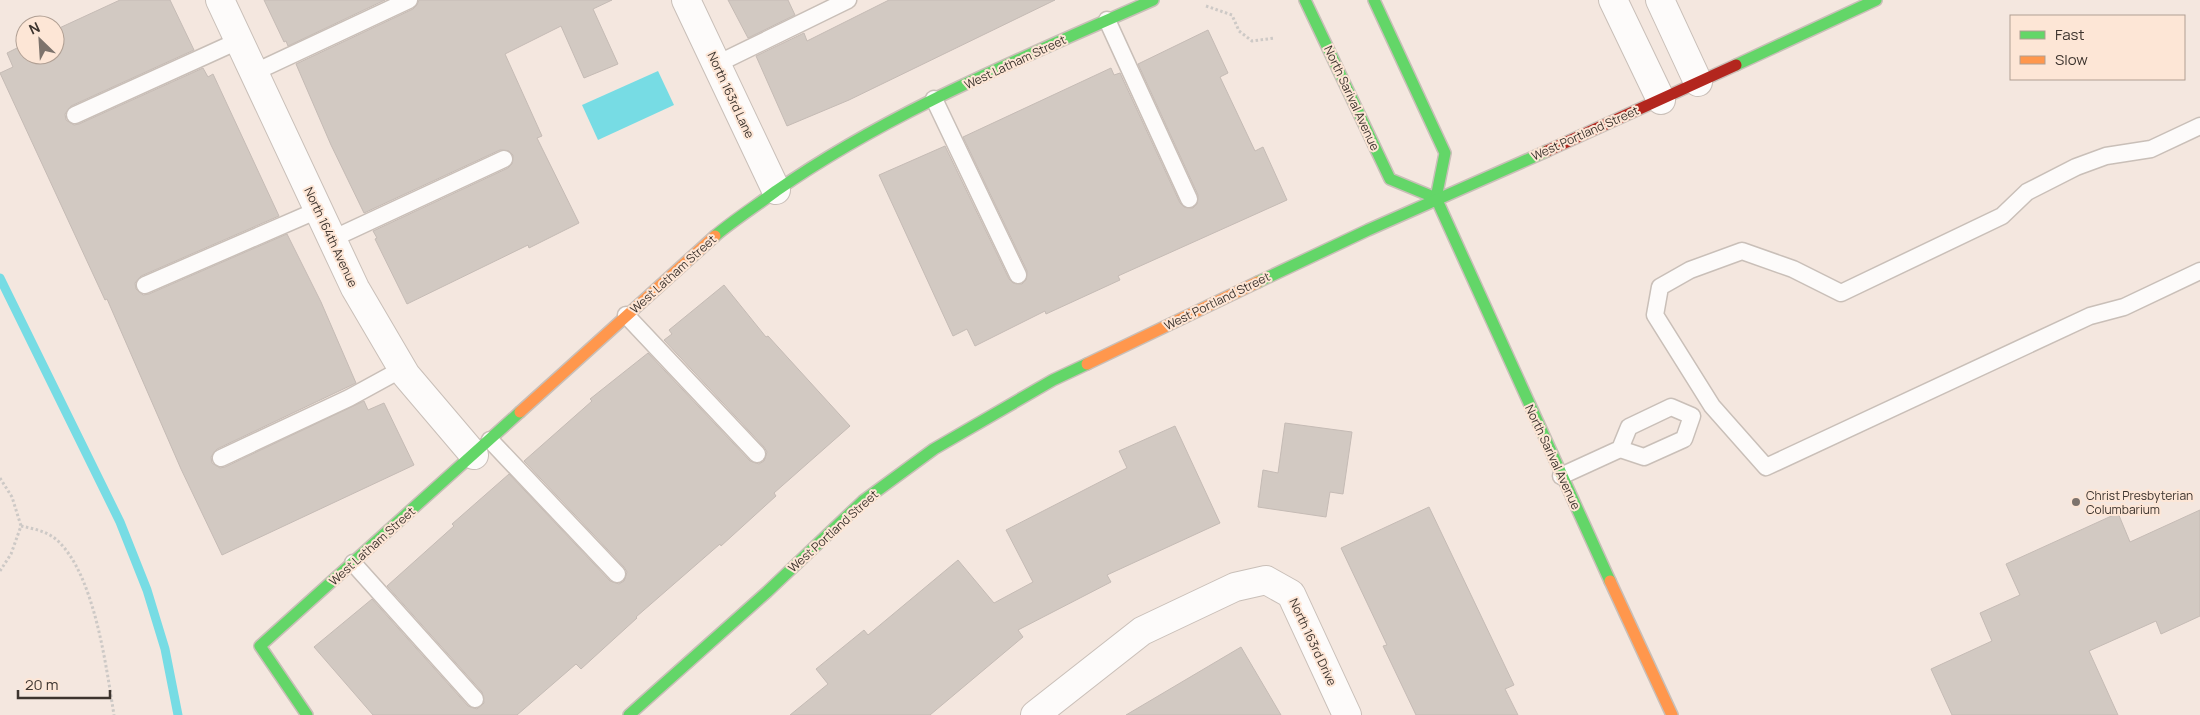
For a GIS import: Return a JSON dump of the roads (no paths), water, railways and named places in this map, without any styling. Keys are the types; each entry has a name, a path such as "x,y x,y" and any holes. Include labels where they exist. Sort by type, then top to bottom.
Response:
{"street":[{"name":"North 164th Avenue","path":"220,0 355,288 402,369 433,409 482,447"},
{"name":"North 163rd Lane","path":"686,0 776,190"},
{"name":"West Latham Street","path":"307,715 260,646 718,234 776,190 848,144 934,99 1152,0"},
{"name":"North Sarival Avenue","path":"1305,0 1390,179 1436,198 1561,476 1672,715"},
{"path":"1374,0 1445,153 1436,198"},
{"path":"1613,0 1660,100"},
{"path":"1660,0 1698,82"},
{"name":"West Portland Street","path":"630,715 767,592 863,501 934,449 1053,380 1436,198 1660,100 1876,0"},
{"name":"North 163rd Drive","path":"1035,715 1142,631 1235,587 1266,580 1290,594 1347,715"}],"lane":[{"path":"254,73 409,0"},
{"path":"716,64 848,0"},
{"path":"1107,20 1190,199"},
{"path":"74,114 238,41"},
{"path":"934,99 1018,275"},
{"path":"2200,126 2151,149 2106,156 2076,167 2027,192 2002,216 1840,293 1793,269 1742,251 1690,270 1660,287 1655,314 1712,406 1766,467 2090,316 2124,307 2200,271"},
{"path":"332,240 504,158"},
{"path":"145,285 318,210"},
{"path":"626,315 757,454"},
{"path":"221,458 349,398 402,369"},
{"path":"1620,449 1644,457 1684,439 1692,416 1712,406"},
{"path":"1561,476 1620,449 1630,427 1671,407 1692,416"},
{"path":"482,447 617,574"},
{"path":"353,563 475,699"}],"water":[{"path":"658,71 674,105 598,140 582,105"}],"waterway":[{"path":"0,278 120,522 147,590 165,649 178,715"}],"place":[{"name":"Christ Presbyterian Columbarium","path":"2076,502"}]}
